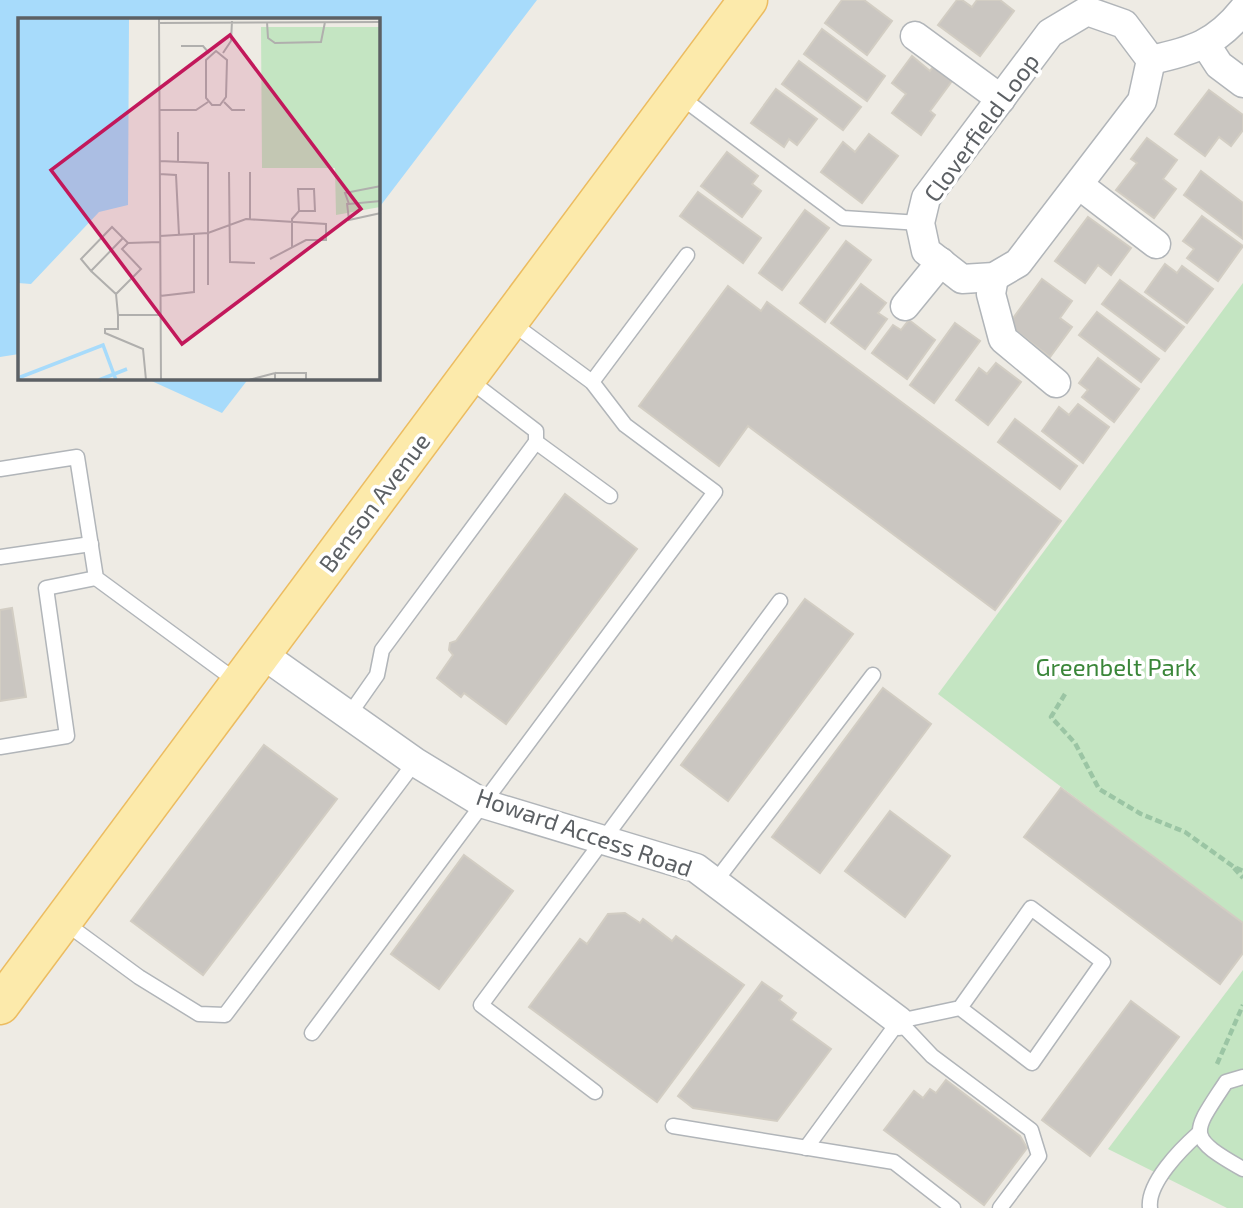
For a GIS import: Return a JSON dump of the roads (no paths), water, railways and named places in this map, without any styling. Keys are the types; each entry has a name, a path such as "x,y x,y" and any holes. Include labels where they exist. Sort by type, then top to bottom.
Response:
{"main road":[{"name":"Benson Avenue","path":"0,1005 748,0"}],"street":[{"name":"Cloverfield Loop","path":"994,277 962,279 926,251 920,223 926,198 1051,33 1086,6 1124,24 1151,60"},
{"path":"1056,383 1003,339 991,294 994,277 1018,263 1142,101 1151,60 1206,45 1228,29 1243,10"},
{"path":"915,36 1001,99"},
{"path":"1206,45 1219,65 1243,83"},
{"path":"1079,185 1156,244"},
{"path":"905,306 941,262"},
{"name":"Howard Access Road","path":"262,654 415,762 484,804 696,868 899,1021"}],"lane":[{"path":"677,94 844,218 920,223"},
{"path":"592,382 687,255"},
{"path":"312,1033 715,492 625,425 592,382 509,321"},
{"path":"349,715 377,675 382,649 536,442 536,431 467,378"},
{"path":"536,442 610,496"},
{"path":"0,469 77,457 96,578 240,684"},
{"path":"0,557 91,544"},
{"path":"0,747 67,736 46,588 96,578"},
{"path":"595,1092 481,1005 780,601"},
{"path":"715,882 873,675"},
{"path":"63,921 139,977 199,1013 225,1016 415,762"},
{"path":"806,1148 899,1021 960,1008 1031,908 1102,962 1032,1063 960,1008"},
{"path":"899,1021 932,1056 1031,1130 1039,1156 1000,1208"},
{"path":"1243,1077 1226,1082 1200,1122 1199,1133 1216,1154 1243,1169"},
{"path":"673,1126 894,1163 953,1208"},
{"path":"1150,1208 1153,1188 1180,1150 1199,1133"}],"water":[{"path":"0,0 537,0 380,206 380,18 18,18 18,354 0,357"},
{"path":"149,380 247,380 222,413"}],"park label":[{"name":"Greenbelt Park","path":"1116,668"}]}
